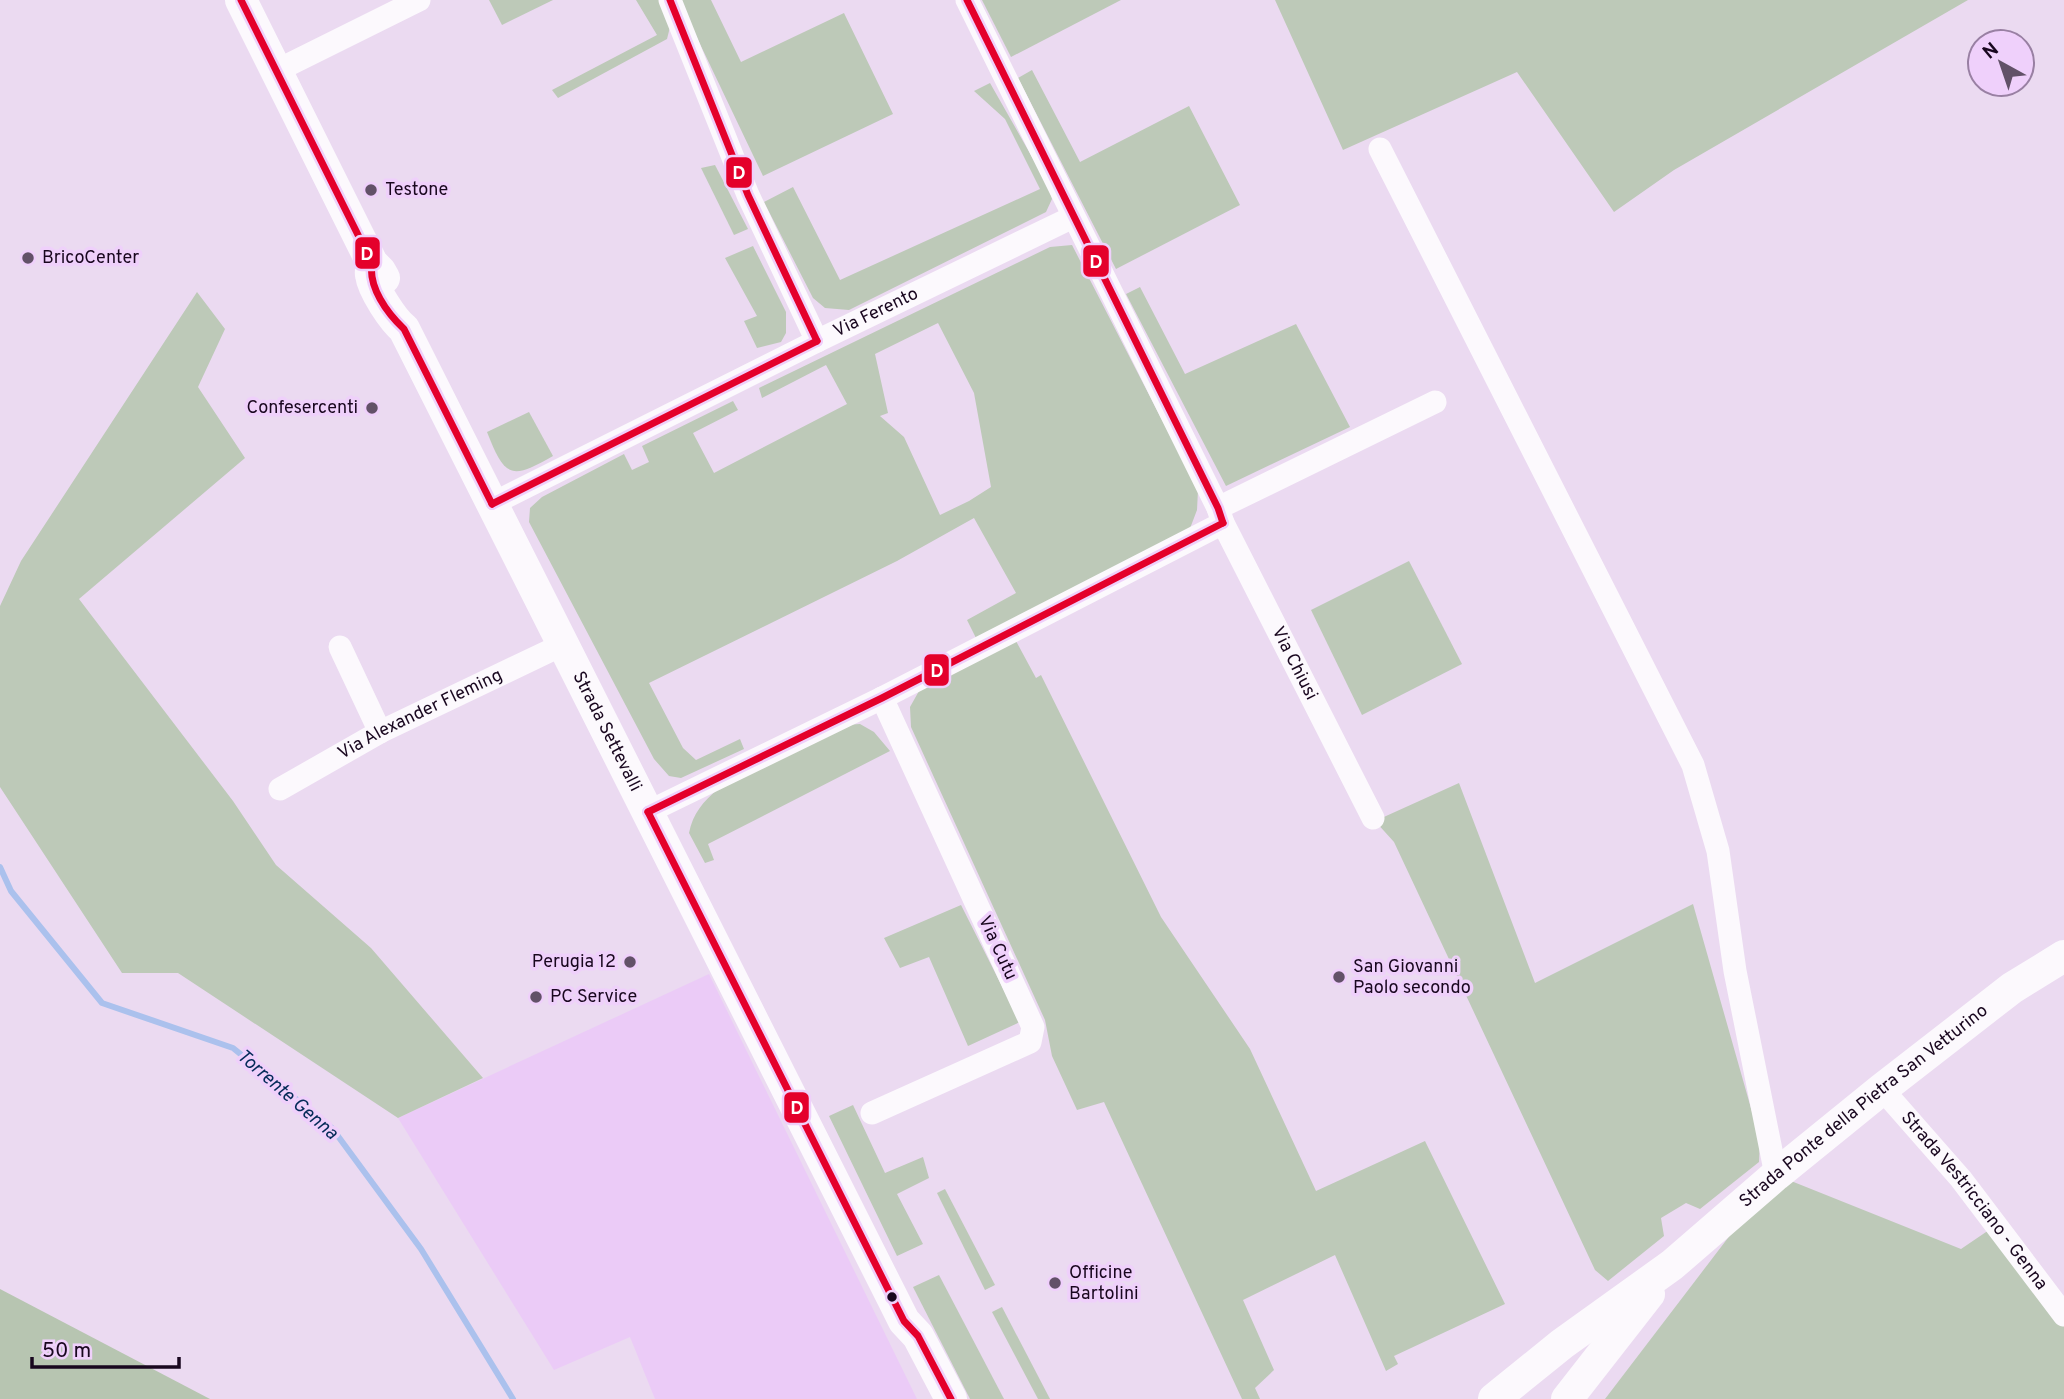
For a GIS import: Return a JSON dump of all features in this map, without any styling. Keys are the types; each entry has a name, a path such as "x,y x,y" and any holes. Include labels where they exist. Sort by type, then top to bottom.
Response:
{"main road":[{"name":"Strada Settevalli","path":"241,0 372,263 380,271 404,317 404,329 904,1321 918,1336 951,1399"},
{"name":"Strada Ponte della Pietra San Vetturino","path":"1494,1399 1563,1344 1672,1265 1776,1175 1882,1089 2012,988 2064,956"},
{"name":"Strada Ponte della Pietra San Vetturino","path":"1567,1399 1672,1265"},
{"name":"Strada Settevalli","path":"904,1321 906,1342 935,1399"}],"street":[{"path":"276,71 419,0"},
{"path":"670,0 748,195 817,341"},
{"name":"Via Chiusi","path":"967,0 1373,818"},
{"path":"1380,149 1693,765 1718,851 1735,971 1776,1175"},
{"name":"Via Ferento","path":"492,504 817,341 1073,217"},
{"path":"648,812 882,698 1435,402"},
{"name":"Via Alexander Fleming","path":"281,789 380,732 564,644"},
{"path":"340,647 380,732"},
{"name":"Via Cutu","path":"872,1113 1030,1042 1033,1027 882,698"},
{"name":"Strada Vestricciano - Genna","path":"1882,1089 1961,1179 2064,1315"}],"shaded area":[{"path":"709,974 917,1399 655,1399 630,1337 554,1370 398,1118"}],"green space":[{"path":"489,0 553,0 502,25"},
{"path":"636,0 661,0 671,23 667,39 558,98 552,90 657,35"},
{"path":"679,0 711,0 741,62 844,13 893,114 763,176"},
{"path":"982,0 1121,0 1011,57"},
{"path":"1275,0 1968,0 1674,170 1614,212 1517,72 1343,150"},
{"path":"1032,70 1080,162 1189,106 1240,205 1116,269 1018,78"},
{"path":"990,83 1049,187 1052,199 1046,212 849,310 825,308 813,298 764,202 793,187 840,280 1040,189 1005,119 974,91"},
{"path":"715,165 748,229 734,235 701,168"},
{"path":"1072,245 1198,490 1197,510 1189,531 976,638 967,620 1016,593 974,518 897,561 649,683 683,748 696,760 740,739 744,749 681,778 669,776 654,759 529,522 530,508 542,497 624,454 632,470 649,462 642,446 733,401 738,410 693,433 714,473 847,404 826,365 762,398 759,388 1050,247","holes":["938,323 974,393 991,487 940,515 904,437 880,416 888,413 875,354"]},
{"path":"753,246 786,312 786,333 781,342 757,348 744,321 757,316 725,258"},
{"path":"1140,287 1185,374 1296,324 1350,427 1226,486 1126,294"},
{"path":"197,292 225,329 198,387 245,458 79,599 233,801 276,865 371,948 483,1078 398,1118 178,973 122,973 0,787 0,606 21,561"},
{"path":"529,412 553,456 527,469 511,470 499,459 487,432"},
{"path":"1409,561 1462,664 1362,715 1311,610"},
{"path":"1016,641 1036,678 1041,675 1161,917 1250,1049 1316,1191 1425,1141 1505,1304 1394,1356 1398,1364 1386,1371 1335,1255 1243,1300 1274,1370 1255,1388 1260,1399 1242,1399 1104,1102 1077,1110 1052,1056 1045,1020 911,727 910,707 919,691"},
{"path":"860,724 874,732 890,751 708,844 714,860 705,863 689,833 703,803 718,789 845,725"},
{"path":"1459,783 1535,983 1693,904 1760,1140 1759,1162 1700,1209 1686,1203 1661,1218 1664,1236 1608,1281 1595,1270 1394,842 1375,821"},
{"path":"961,905 1020,1022 968,1046 929,957 900,968 884,938"},
{"path":"853,1105 885,1173 923,1157 929,1178 897,1194 923,1244 897,1256 829,1116"},
{"path":"1776,1175 1961,1249 1989,1230 2064,1315 2064,1399 1605,1399"},
{"path":"945,1189 995,1285 985,1290 937,1193"},
{"path":"939,1275 1004,1399 970,1399 913,1287"},
{"path":"0,1289 210,1399 0,1399"},
{"path":"1002,1307 1050,1399 1038,1399 992,1312"}],"waterway":[{"name":"Torrente Genna","path":"0,867 11,891 102,1003 233,1048 332,1128 421,1249 513,1399"}],"transit line":[{"name":"D","path":"241,0 372,263 373,281 380,299 404,329 492,504"},
{"name":"D","path":"670,0 748,195 817,341"},
{"name":"D","path":"967,0 1218,508 1223,523"},
{"name":"D","path":"492,504 817,341"},
{"name":"D","path":"648,812 882,698 1223,523"},
{"name":"D","path":"648,812 904,1321 918,1336 951,1399"}],"place":[{"name":"Testone","path":"371,190"},
{"name":"BricoCenter","path":"28,258"},
{"name":"Confesercenti","path":"372,408"},
{"name":"Perugia 12","path":"630,962"},
{"name":"San Giovanni Paolo secondo","path":"1339,977"},
{"name":"PC Service","path":"536,997"},
{"name":"Officine Bartolini","path":"1055,1283"}]}
